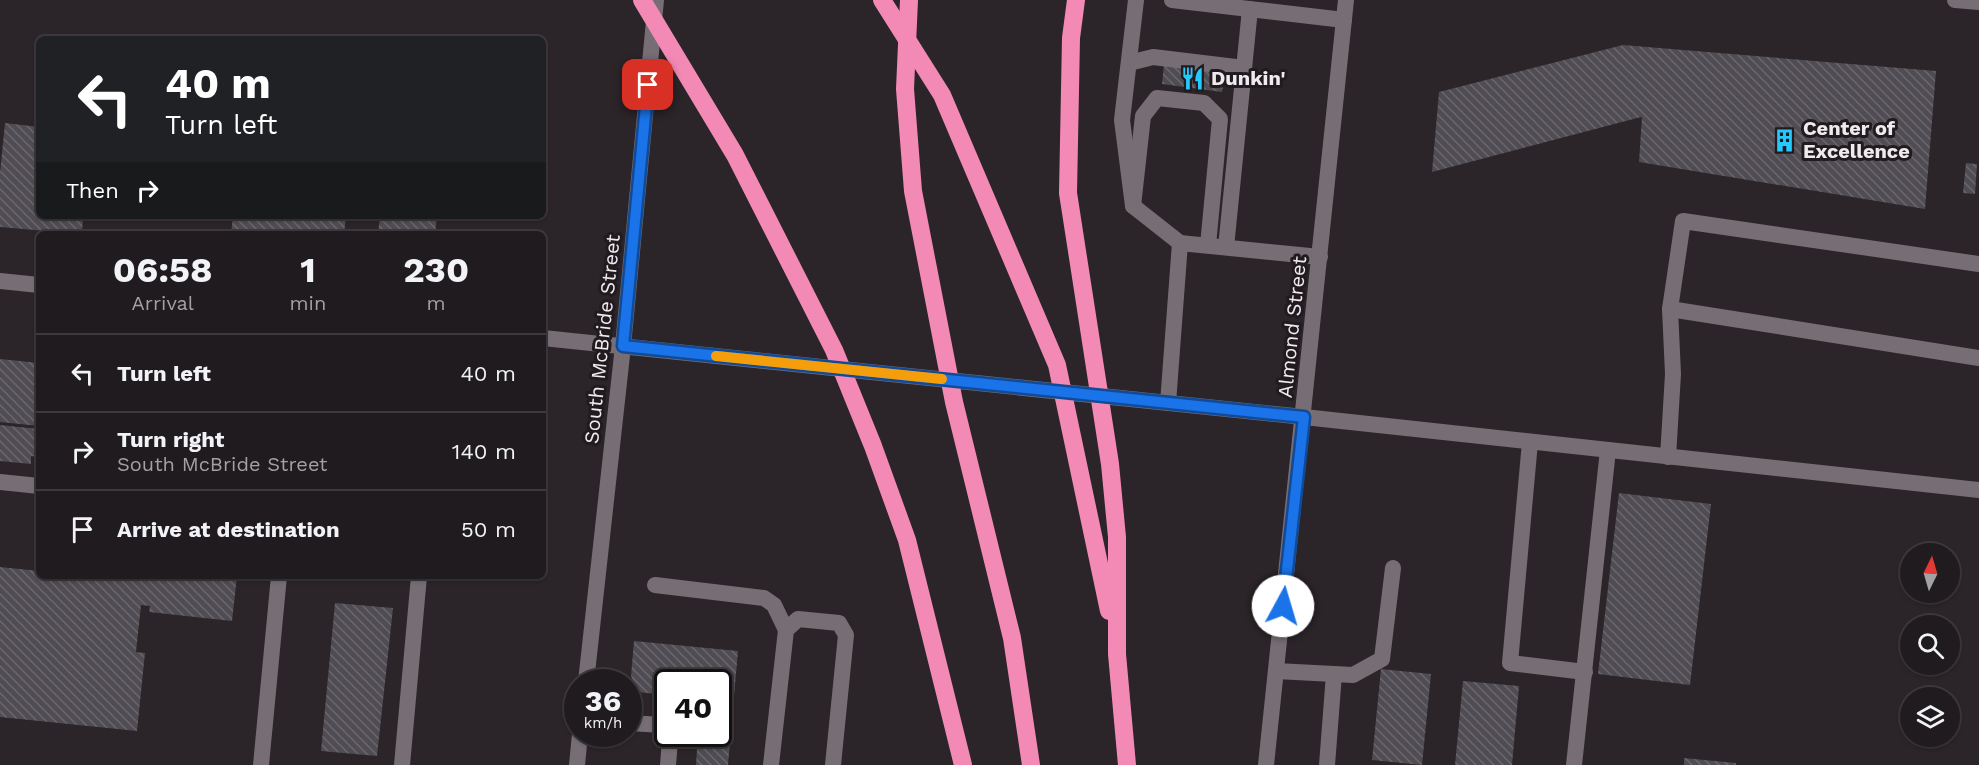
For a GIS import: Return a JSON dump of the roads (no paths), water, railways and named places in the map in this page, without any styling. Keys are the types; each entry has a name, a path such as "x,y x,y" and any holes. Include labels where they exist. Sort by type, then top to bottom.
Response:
{"highway":[{"path":"642,0 735,155 834,350 873,446 907,540 963,765"},
{"path":"882,0 942,95 1057,365 1117,654"},
{"path":"909,0 905,89 913,191 954,402 1012,638 1031,765"},
{"path":"1076,0 1071,38 1068,193 1110,464 1117,537 1117,654 1127,765"}],"street":[{"name":"South McBride Street","path":"587,669 623,346 656,0"},
{"path":"1137,0 1122,120 1133,206 1180,243 1320,257"},
{"path":"1172,0 1344,20"},
{"name":"Almond Street","path":"1266,765 1346,0"},
{"path":"1955,0 1979,2"},
{"path":"1226,247 1250,9"},
{"path":"1129,63 1153,57 1245,68"},
{"path":"1133,206 1143,116 1157,98 1204,103 1220,119 1208,245"},
{"path":"1668,457 1673,374 1670,309 1683,220 1979,264"},
{"path":"1168,403 1180,243"},
{"path":"0,281 36,285"},
{"path":"1670,309 1979,358"},
{"path":"546,338 1979,490"},
{"path":"1530,442 1510,663 1585,672"},
{"path":"1574,765 1608,450"},
{"path":"0,482 36,486"},
{"path":"1276,671 1353,675 1382,659 1393,568"},
{"path":"261,765 279,579"},
{"path":"402,765 419,579"},
{"path":"655,585 764,598 774,605 786,630 771,765"},
{"path":"786,630 798,619 839,623 846,635 833,765"},
{"path":"1327,765 1334,674"},
{"path":"642,724 663,725 670,740 668,765"},
{"path":"577,765 579,747"}],"place":[{"name":"Dunkin'","path":"1193,78"},
{"name":"Center of Excellence","path":"1785,140"}]}
